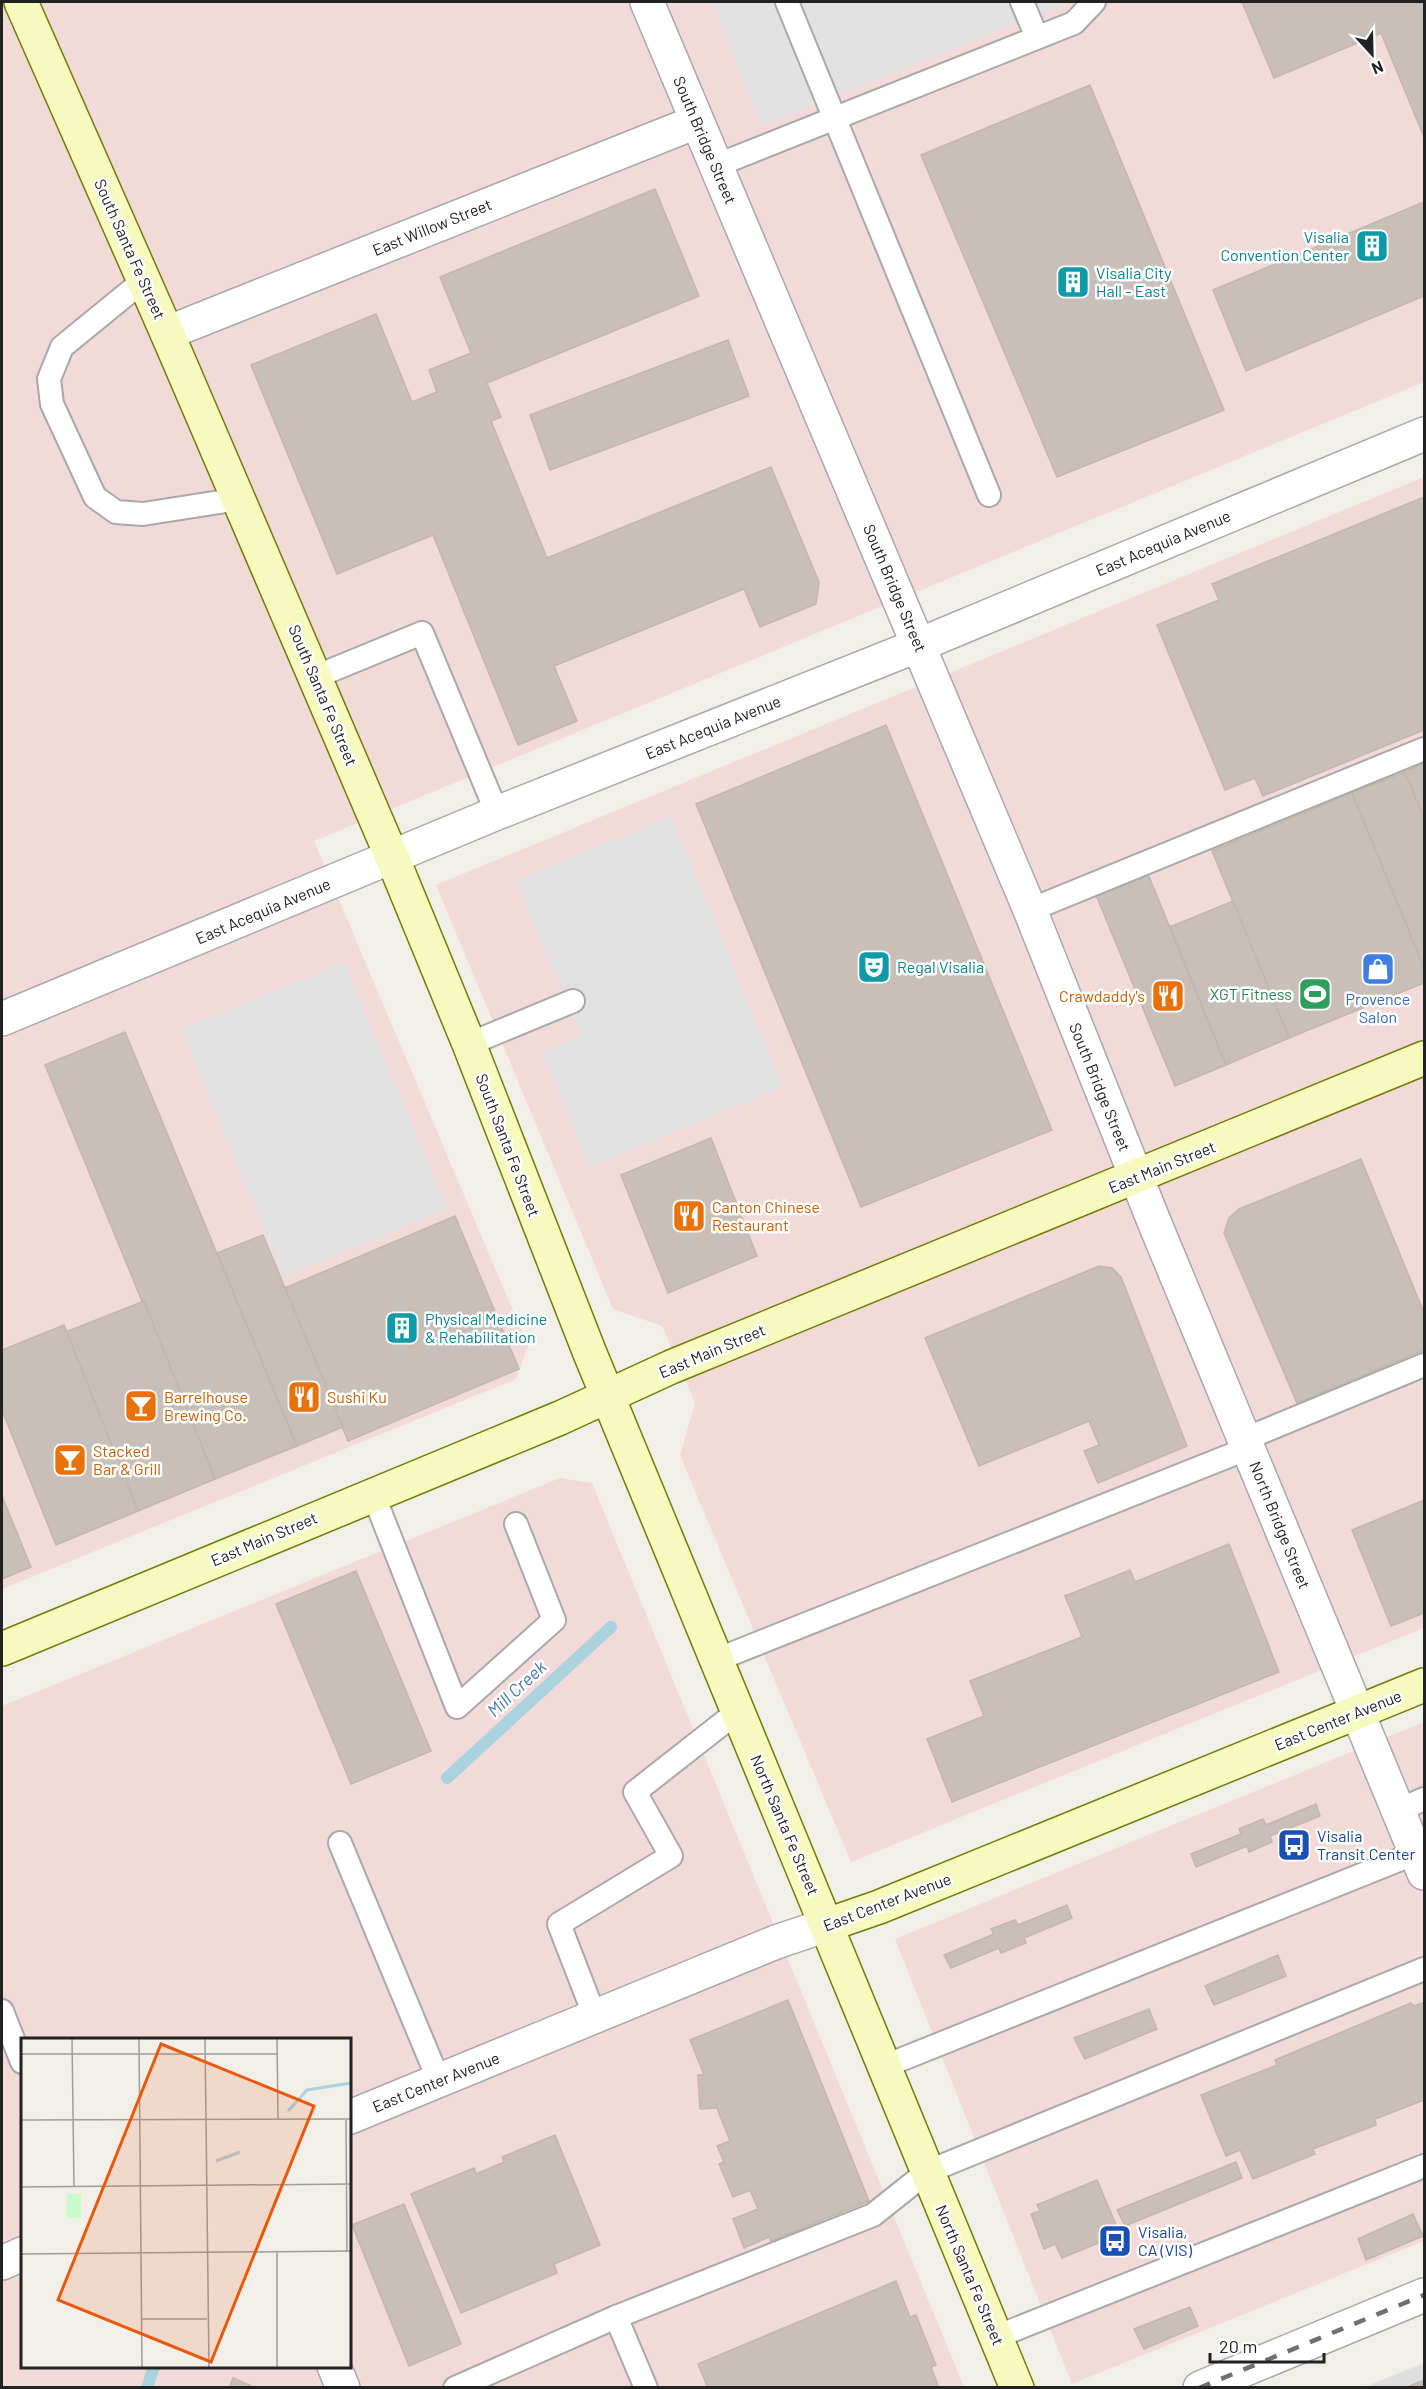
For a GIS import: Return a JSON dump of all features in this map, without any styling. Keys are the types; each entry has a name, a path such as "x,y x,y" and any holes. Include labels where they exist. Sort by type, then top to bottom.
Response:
{"street":[{"name":"South Santa Fe Street","path":"21,2 167,333 392,857 469,1044 608,1397"},
{"name":"South Bridge Street","path":"646,2 1030,910 1136,1177"},
{"name":"East Willow Street","path":"167,333 696,122"},
{"name":"East Acequia Avenue","path":"2,1019 497,813 919,645 1425,434"},
{"name":"East Main Street","path":"2,1649 608,1397 671,1367 1425,1058"},
{"name":"North Bridge Street","path":"1136,1177 1358,1713 1412,1804 1420,1863"},
{"name":"North Santa Fe Street","path":"608,1397 1017,2388"},
{"name":"East Center Avenue","path":"351,2117 776,1942 879,1907 1425,1685"},
{"path":"2,2263 21,2254"},
{"path":"1200,2388 1425,2295"},
{"path":"334,2368 342,2388"}],"lane":[{"path":"787,2 989,495"},
{"path":"1022,2 1037,37"},
{"path":"715,166 1074,23 1094,2"},
{"path":"144,280 62,347 50,379 52,404 95,497 116,512 143,514 239,499"},
{"path":"315,677 422,633 497,813"},
{"path":"1030,910 1425,750"},
{"path":"469,1044 573,1001"},
{"path":"716,1660 1247,1444 1425,1365"},
{"path":"373,1494 457,1707 554,1620 516,1524"},
{"path":"595,2018 559,1924 671,1856 635,1792 737,1712"},
{"path":"340,1844 439,2081"},
{"path":"885,2066 1420,1863"},
{"path":"455,2388 616,2317 873,2216 927,2172 1425,1969"},
{"path":"2,2011 21,2059"},
{"path":"996,2337 1425,2166"},
{"path":"616,2317 646,2388"}],"shaded area":[{"path":"2,2 1424,2 1424,382 314,841 528,1346 516,1379 2,1589"},
{"path":"712,2 1069,2 762,126"},
{"path":"1424,477 1424,1628 851,1862 680,1455 695,1403 662,1326 613,1309 436,885"},
{"path":"671,816 783,1087 590,1167 542,1052 581,1035 516,880"},
{"path":"344,962 447,1209 284,1277 182,1029"},
{"path":"560,1478 592,1483 964,2387 2,2388 2,1706"},
{"path":"1424,1722 1424,2241 1072,2384 895,1939"},
{"path":"1424,2363 1424,2387 1364,2387"}],"building":[{"path":"1242,2 1424,2 1424,137 1381,33 1274,78"},
{"name":"Visalia City Hall - East","path":"1090,85 1224,410 1057,477 921,155"},
{"path":"655,189 699,296 487,383 501,417 491,421 547,558 771,467 819,582 816,604 760,627 744,589 554,666 577,721 518,745 433,535 337,574 251,365 376,314 412,402 437,392 429,370 471,353 440,277"},
{"name":"Visalia Convention Center","path":"1424,202 1424,296 1246,371 1213,290"},
{"path":"728,340 749,396 550,470 530,415"},
{"path":"1424,497 1424,730 1263,796 1255,778 1225,790 1157,625 1219,600 1212,584"},
{"name":"Regal Visalia","path":"886,725 1052,1130 861,1207 696,804"},
{"path":"1424,763 1424,819 1405,772"},
{"path":"1405,772 1424,819 1424,968 1352,793"},
{"path":"1352,793 1424,968 1424,983 1289,1038 1212,851"},
{"name":"Crawdaddy's","path":"1148,874 1226,1065 1175,1086 1096,895"},
{"path":"1233,901 1289,1038 1226,1065 1170,927"},
{"path":"125,1032 297,1446 215,1479 45,1065"},
{"name":"Canton Chinese Restaurant","path":"711,1138 757,1256 668,1293 621,1175"},
{"path":"1361,1159 1424,1313 1424,1350 1297,1403 1224,1233 1229,1218 1239,1209"},
{"name":"Physical Medicine & Rehabilitation","path":"455,1216 519,1369 348,1441 285,1288"},
{"path":"263,1235 343,1427 297,1446 217,1253"},
{"path":"1099,1266 1112,1268 1121,1277 1187,1446 1098,1483 1084,1451 1099,1445 1089,1421 979,1466 925,1338"},
{"name":"Barrelhouse Brewing Co.","path":"144,1301 215,1479 138,1511 66,1332"},
{"name":"Stacked Bar & Grill","path":"64,1325 138,1511 56,1545 2,1410 2,1350"},
{"path":"2,1496 31,1567 2,1579"},
{"path":"1424,1500 1424,1613 1391,1626 1352,1530"},
{"path":"1229,1544 1279,1672 952,1802 927,1739 984,1716 970,1681 1082,1637 1065,1596 1130,1570 1135,1582"},
{"path":"356,1571 431,1751 351,1784 276,1604"},
{"path":"1316,1804 1320,1816 1270,1836 1272,1842 1249,1852 1247,1846 1196,1867 1191,1854 1241,1834 1239,1829 1263,1819 1266,1825"},
{"path":"1067,1905 1072,1918 1024,1938 1026,1943 1001,1953 999,1948 951,1968 944,1955 994,1934 991,1929 1015,1920 1018,1925"},
{"path":"1278,1955 1286,1976 1214,2005 1205,1986"},
{"path":"788,2000 869,2201 771,2241 769,2237 744,2248 733,2219 758,2209 750,2190 733,2197 719,2164 724,2162 717,2146 730,2141 717,2108 700,2109 698,2075 704,2075 690,2040"},
{"path":"1411,2003 1414,2006 1422,2003 1424,2009 1424,2100 1375,2119 1376,2125 1313,2149 1315,2154 1253,2179 1240,2150 1226,2156 1201,2095 1277,2065 1275,2060"},
{"path":"1149,2009 1157,2029 1085,2059 1074,2038"},
{"path":"555,2135 600,2245 554,2264 557,2273 461,2313 411,2194 474,2168 476,2174 504,2162 502,2157"},
{"path":"1236,2162 1242,2178 1125,2226 1117,2210"},
{"path":"1097,2180 1120,2234 1062,2258 1055,2244 1044,2249 1031,2214 1040,2211 1037,2205"},
{"path":"404,2204 461,2344 409,2366 352,2225"},
{"path":"1413,2214 1423,2236 1366,2260 1358,2239"},
{"path":"896,2281 910,2317 916,2315 936,2365 931,2367 939,2388 708,2388 698,2364"},
{"path":"1190,2307 1198,2326 1144,2349 1134,2329"},
{"path":"233,2378 256,2388 229,2388"},
{"path":"1424,2380 1424,2388 1405,2388"}],"waterway":[{"name":"Mill Creek","path":"447,1778 611,1627"},
{"name":"Mill Creek","path":"147,2388 153,2368"}],"railway":[{"path":"1199,2388 1424,2295"}],"place":[{"name":"Visalia Convention Center","path":"1372,246"},
{"name":"Visalia City Hall - East","path":"1073,282"},
{"name":"Regal Visalia","path":"874,967"},
{"name":"Provence Salon","path":"1378,969"},
{"name":"XGT Fitness","path":"1315,994"},
{"name":"Crawdaddy's","path":"1168,996"},
{"name":"Canton Chinese Restaurant","path":"689,1216"},
{"name":"Physical Medicine & Rehabilitation","path":"402,1328"},
{"name":"Sushi Ku","path":"304,1397"},
{"name":"Barrelhouse Brewing Co.","path":"141,1406"},
{"name":"Stacked Bar & Grill","path":"70,1460"},
{"name":"Visalia Transit Center","path":"1294,1845"},
{"name":"Visalia, CA (VIS)","path":"1115,2241"}]}
